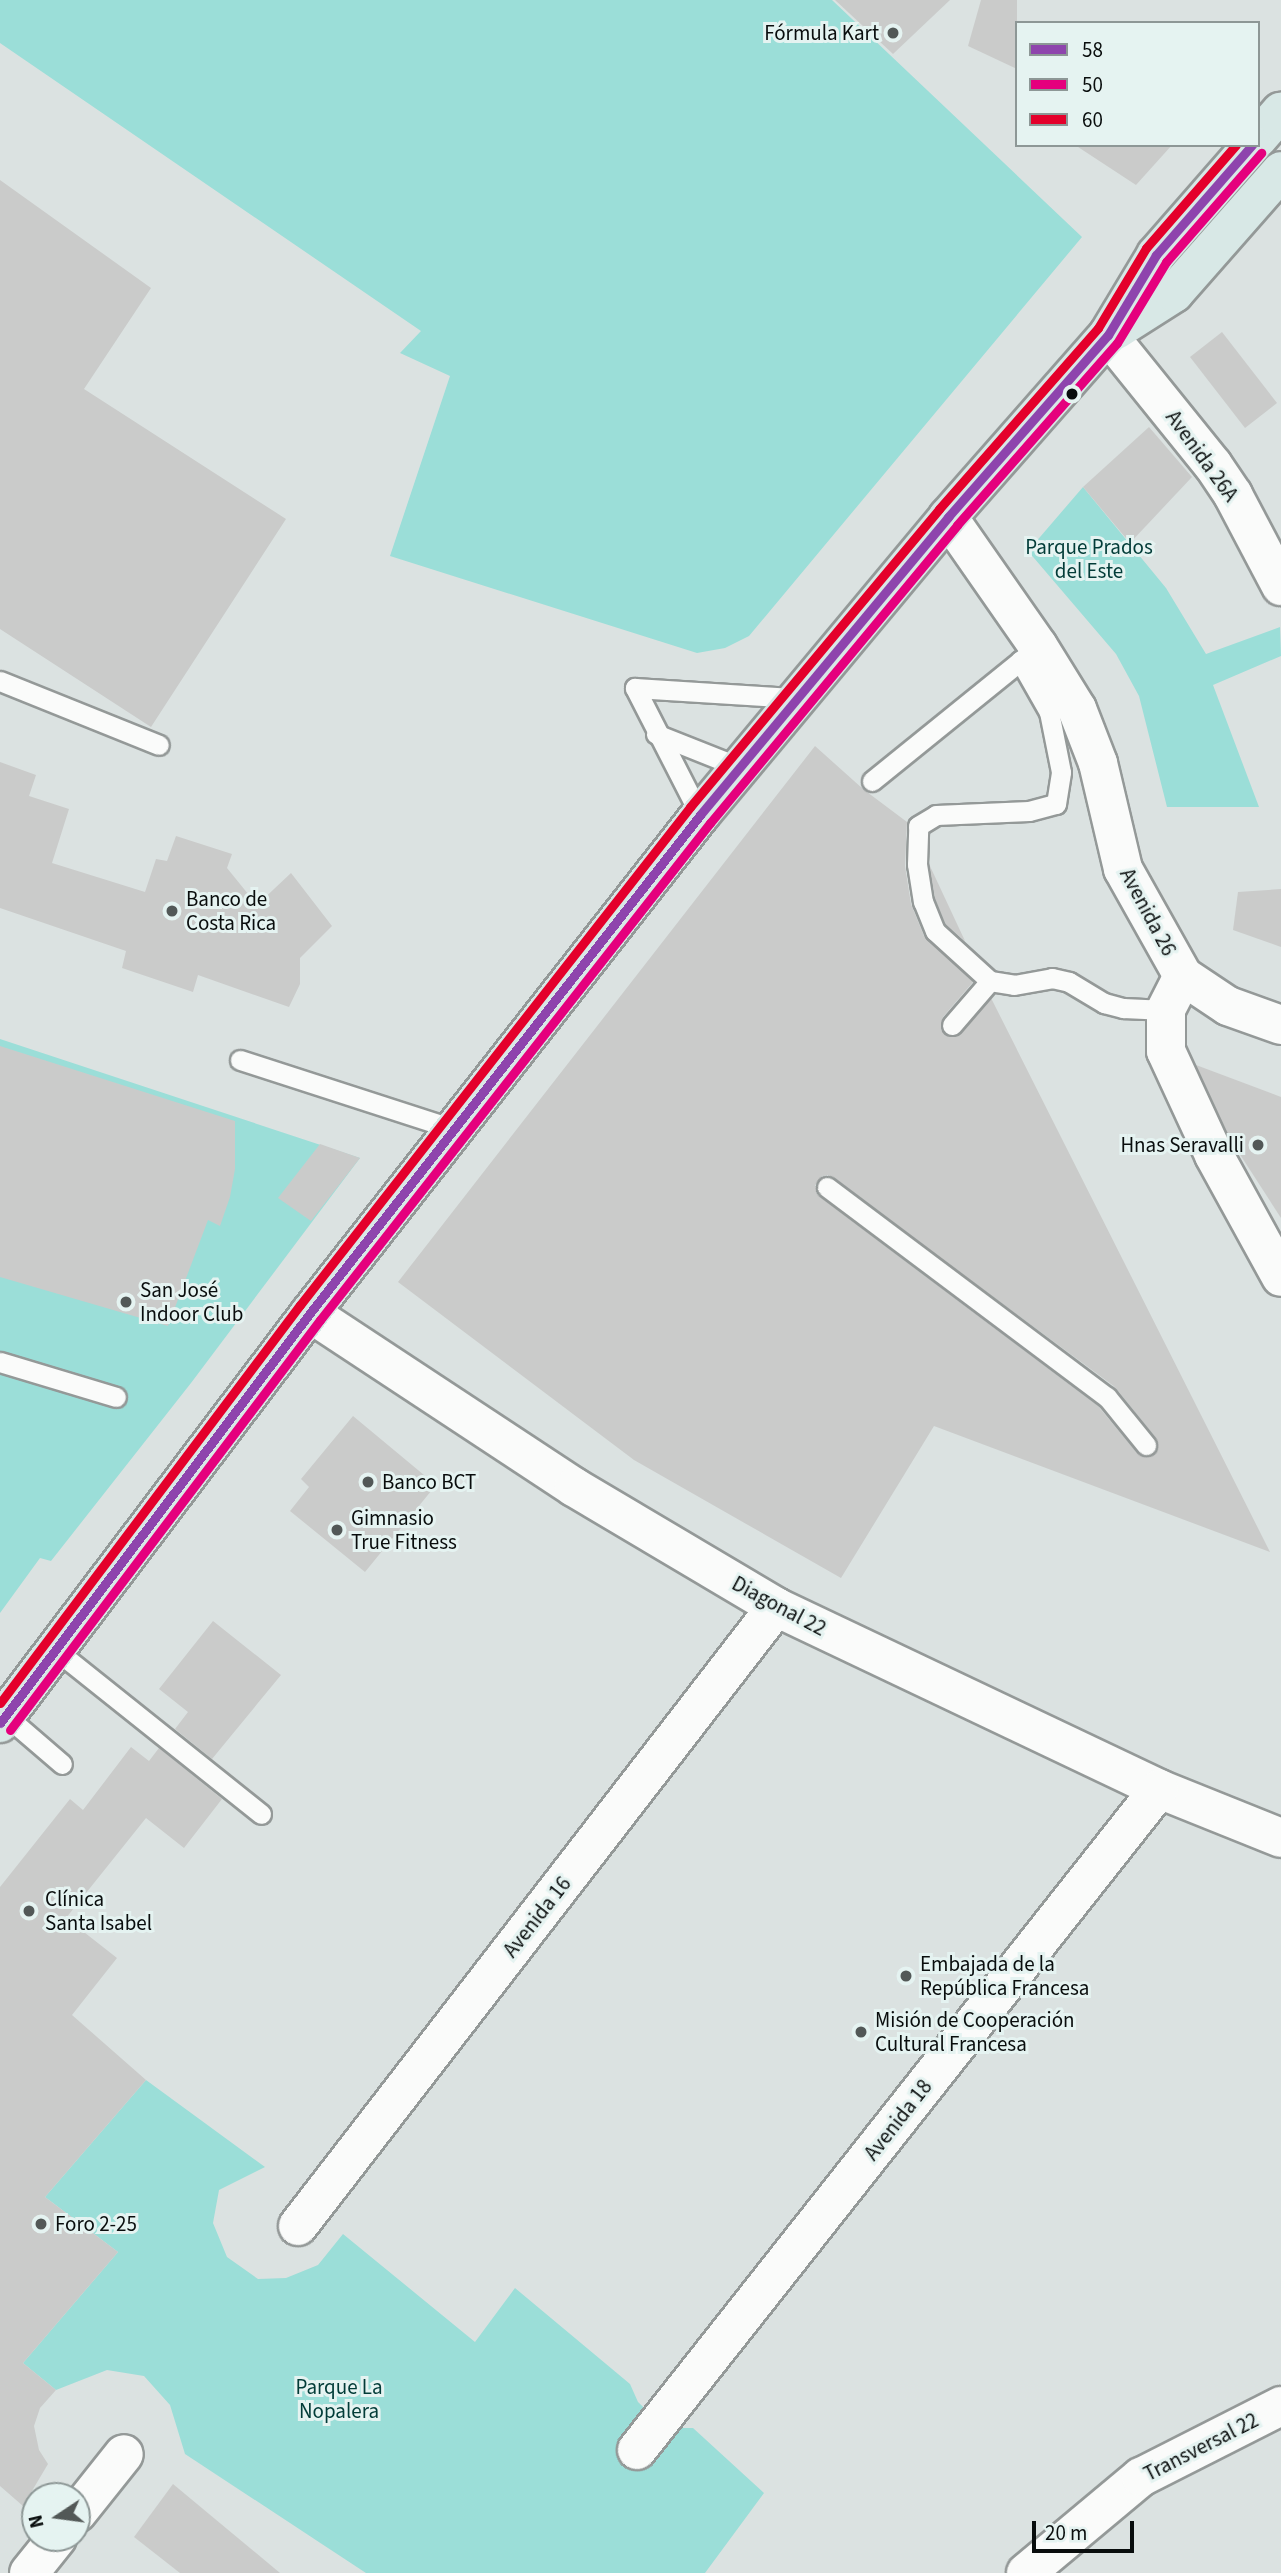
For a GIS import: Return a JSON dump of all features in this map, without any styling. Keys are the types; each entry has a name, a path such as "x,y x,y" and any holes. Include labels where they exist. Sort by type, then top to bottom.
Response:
{"highway":[{"path":"1260,136 1281,112"},
{"path":"2,1717 57,1651 310,1314 453,1129 700,815 948,517 1108,335 1156,255 1250,147"},
{"path":"1108,335 1174,293 1278,181"}],"street":[{"name":"Avenida 26A","path":"1108,335 1213,465 1233,495 1281,586"},
{"name":"Avenida 26","path":"948,517 1029,654 1076,709 1098,763 1123,869 1183,976 1166,1010 1167,1051 1214,1155 1281,1277"},
{"path":"1183,976 1227,1006 1281,1025"},
{"name":"Diagonal 22","path":"310,1314 574,1487 776,1607 1159,1789 1281,1838"},
{"name":"Avenida 16","path":"298,2226 776,1607"},
{"name":"Avenida 18","path":"637,2451 1159,1789"},
{"name":"Transversal 22","path":"1026,2573 1141,2477 1281,2406"},
{"path":"91,2495 124,2454"},
{"path":"29,2573 46,2552"}],"lane":[{"path":"872,781 1029,654 1049,712 1061,772 1056,804 1029,811 936,815 918,826 918,864 923,902 935,931 990,981 1014,985 1052,978 1069,982 1104,1003 1123,1008 1166,1010"},
{"path":"0,681 159,745"},
{"path":"700,815 656,734 635,688 796,698"},
{"path":"656,734 739,767"},
{"path":"953,1026 990,981"},
{"path":"240,1060 453,1129"},
{"path":"827,1187 1107,1397 1146,1445"},
{"path":"0,1362 116,1397"},
{"path":"57,1651 261,1814"},
{"path":"2,1717 62,1764"}],"green space":[{"path":"0,0 832,0 1082,237 749,636 725,648 697,653 390,556 450,376 400,353 421,331 0,43"},
{"name":"Parque Prados del Este","path":"1083,487 1166,588 1206,654 1280,627 1281,656 1213,685 1259,807 1167,807 1139,696 1116,654 1028,551"},
{"name":"San José Indoor Club","path":"0,1039 360,1158 191,1383 51,1561 40,1558 0,1613"},
{"name":"Parque La Nopalera","path":"146,2080 265,2167 219,2190 213,2223 227,2257 258,2279 286,2278 318,2265 343,2234 475,2342 515,2288 630,2384 638,2402 665,2428 693,2428 764,2493 705,2573 366,2573 185,2454 170,2405 144,2376 107,2370 56,2390 23,2363 118,2252 45,2197"}],"building":[{"name":"Fórmula Kart","path":"835,0 950,0 893,54"},
{"path":"981,0 1017,0 1015,68 968,46"},
{"path":"1078,147 1170,147 1136,185"},
{"path":"0,180 151,288 84,389 286,519 151,727 0,629"},
{"path":"1222,332 1277,403 1245,428 1190,357"},
{"path":"1149,427 1192,477 1130,543 1083,487"},
{"path":"815,746 863,789 907,822 905,866 911,904 924,936 973,982 943,1017 941,1030 949,1037 957,1036 991,998 1270,1552 934,1426 841,1578 634,1460 398,1282","holes":["828,1175 1115,1387 1156,1438 1158,1449 1154,1454 1147,1457 1137,1453 1098,1406 820,1197 815,1185 822,1176"]},
{"name":"Banco de Costa Rica","path":"0,762 36,775 29,796 69,809 52,863 145,892 156,859 167,861 176,836 232,854 227,868 257,905 291,873 332,926 300,958 300,984 289,1007 198,975 193,992 122,968 126,951 0,908"},
{"path":"929,864 965,941 945,924 935,899"},
{"path":"1281,889 1281,947 1233,930 1238,892"},
{"path":"0,1046 235,1121 235,1169 230,1197 220,1226 208,1220 168,1326 0,1277"},
{"name":"Hnas Seravalli","path":"1196,1065 1281,1097 1281,1218 1230,1139"},
{"path":"320,1144 360,1158 311,1221 278,1198"},
{"name":"Banco BCT","path":"353,1416 436,1485 365,1572 290,1511 309,1487 301,1479"},
{"path":"213,1621 281,1675 212,1759 175,1729 188,1712 159,1689"},
{"name":"Foro 2-25","path":"131,1747 149,1761 159,1748 222,1799 184,1848 146,1818 66,1918 117,1958 72,2015 146,2080 45,2197 118,2252 23,2363 56,2390 40,2408 34,2426 39,2450 48,2464 37,2482 21,2482 21,2504 0,2486 0,1887 70,1799 83,1810"},
{"path":"173,2484 280,2573 180,2573 134,2537"}],"transit line":[{"name":"60","path":"0,1703 300,1305 690,807 939,509 1098,328 1146,248 1234,147"},
{"name":"58","path":"0,1723 310,1313 700,815 948,517 1108,335 1156,255 1250,147"},
{"name":"50","path":"10,1730 320,1320 710,823 957,525 1117,343 1166,262 1261,153"}],"place":[{"name":"Fórmula Kart","path":"893,33"},
{"name":"Banco de Costa Rica","path":"172,911"},
{"name":"Hnas Seravalli","path":"1258,1145"},
{"name":"San José Indoor Club","path":"126,1302"},
{"name":"Banco BCT","path":"368,1482"},
{"name":"Gimnasio True Fitness","path":"337,1530"},
{"name":"Clínica Santa Isabel","path":"29,1911"},
{"name":"Embajada de la República Francesa","path":"906,1976"},
{"name":"Misión de Cooperación Cultural Francesa","path":"861,2032"},
{"name":"Foro 2-25","path":"41,2224"}]}
